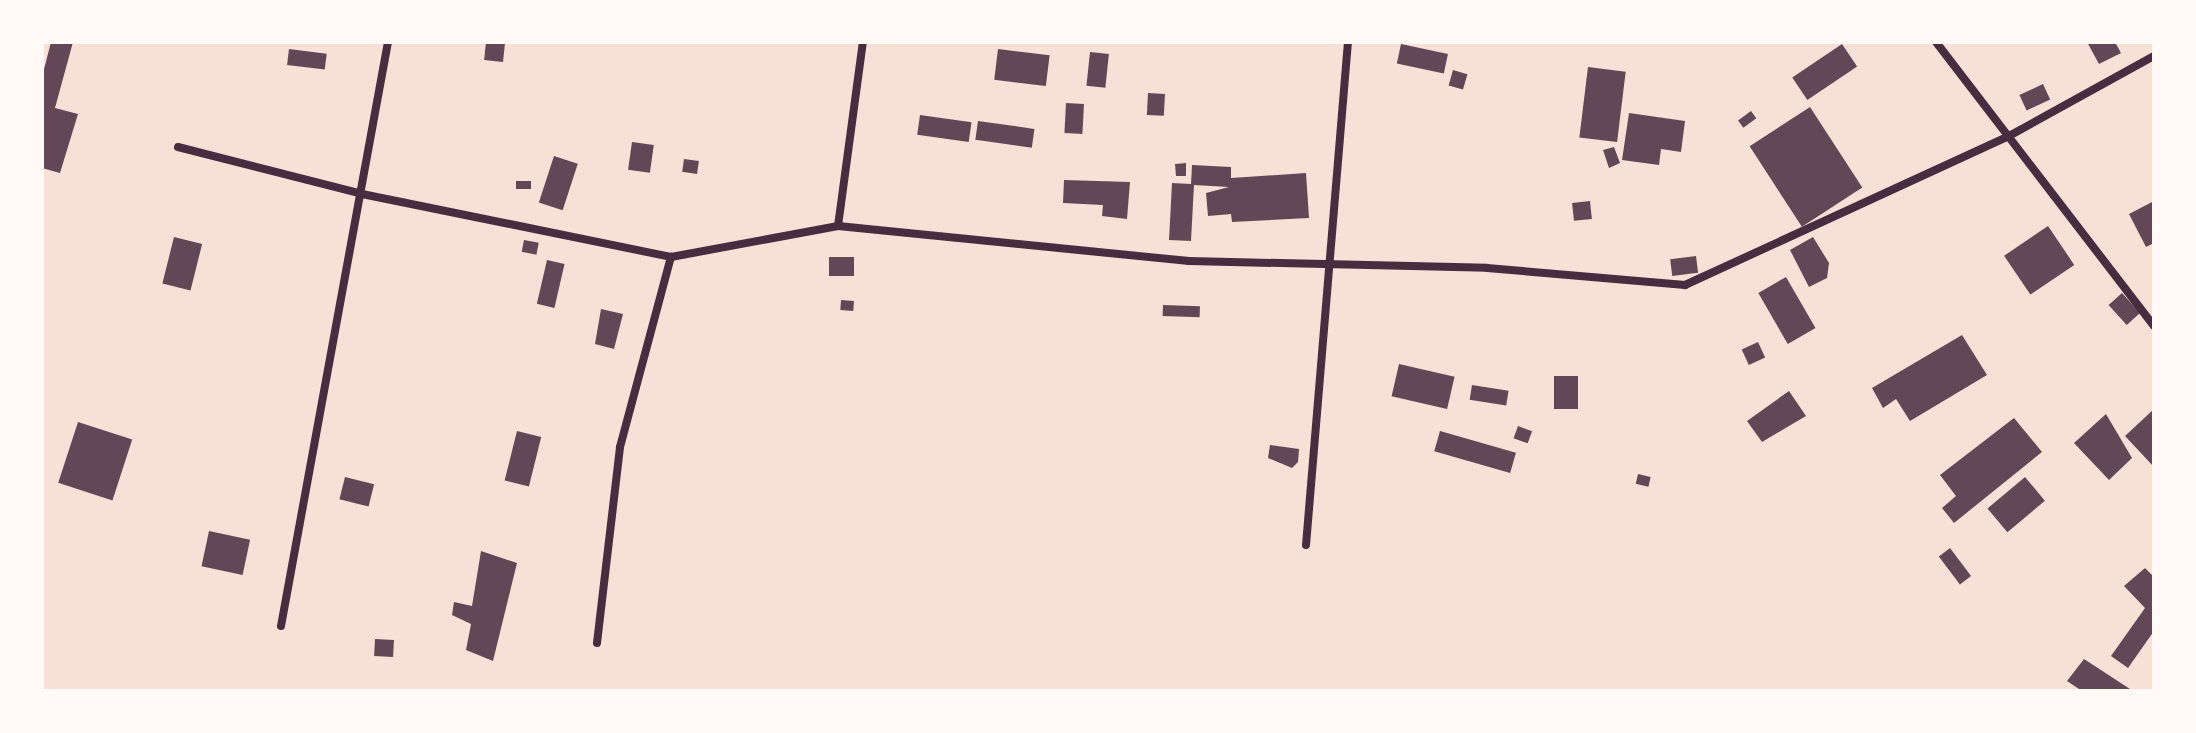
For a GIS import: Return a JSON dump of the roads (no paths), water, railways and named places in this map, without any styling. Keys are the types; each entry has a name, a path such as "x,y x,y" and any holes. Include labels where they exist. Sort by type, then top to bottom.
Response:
{"street":[{"path":"281,626 388,42"},
{"path":"838,226 863,42"},
{"path":"1306,545 1348,42"},
{"path":"1936,42 2154,326"},
{"path":"178,147 362,194 671,257 838,226 1189,261 1331,260 1685,285 2009,136 2154,56"},
{"path":"597,643 620,447 671,257"}]}
